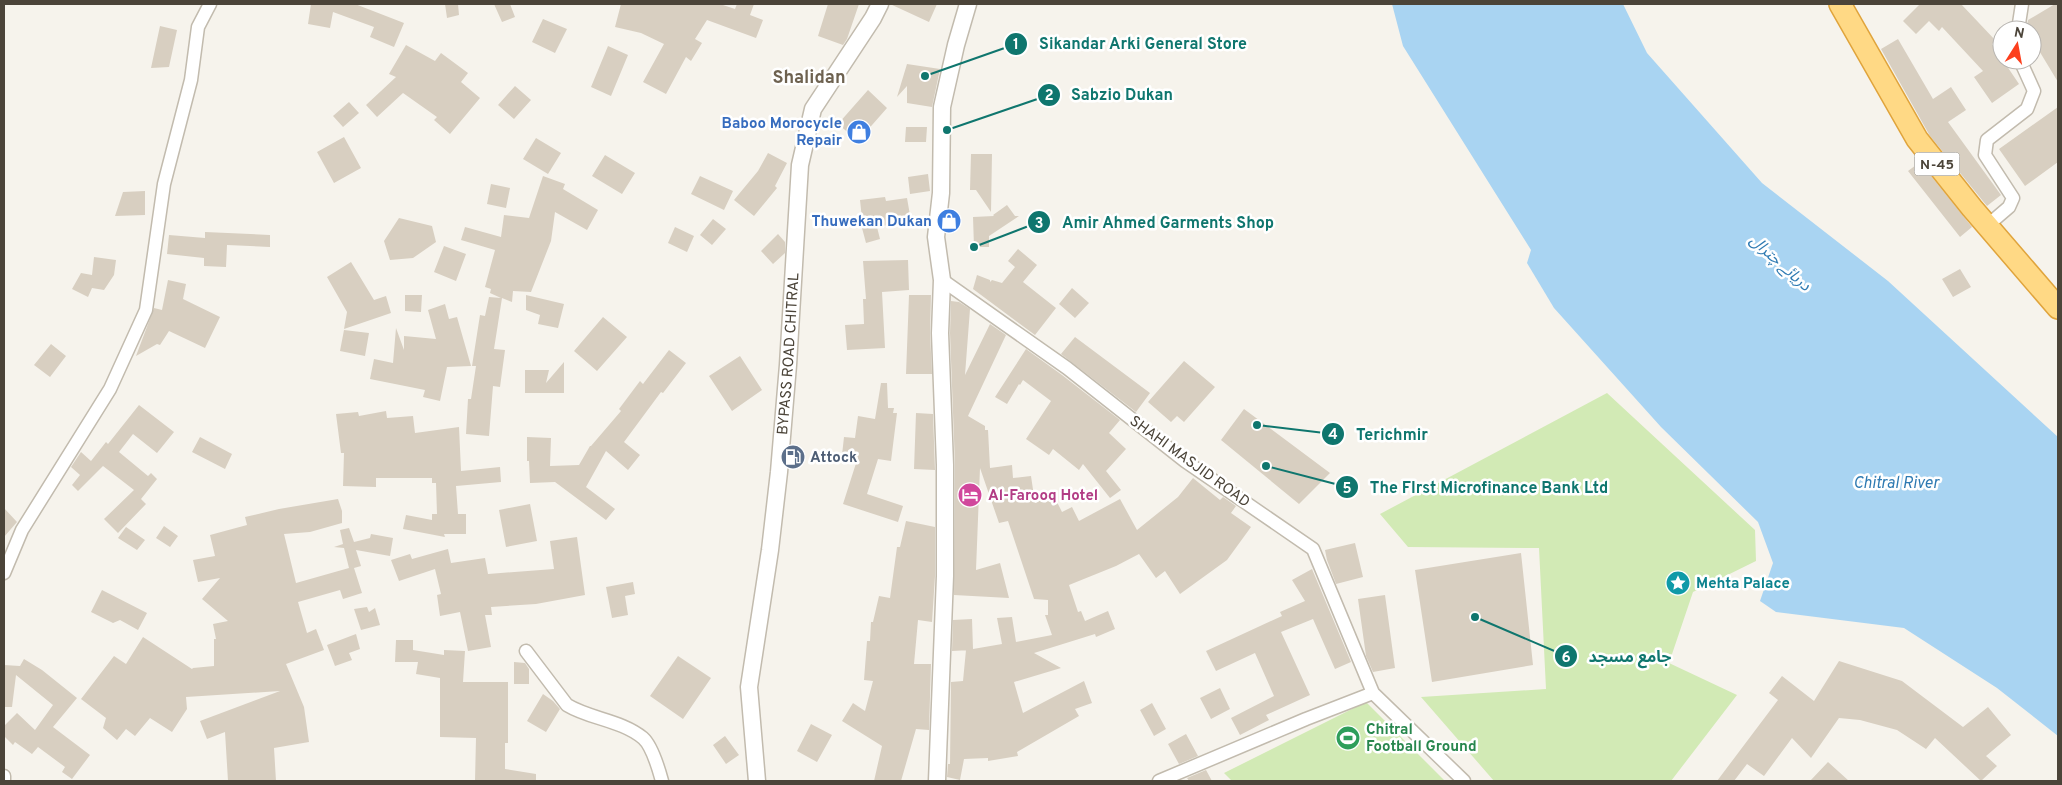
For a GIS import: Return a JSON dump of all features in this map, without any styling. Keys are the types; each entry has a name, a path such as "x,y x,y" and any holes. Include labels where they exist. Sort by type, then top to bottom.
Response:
{"highway":[{"name":"N-45","path":"1840,4 1917,139 2058,308"}],"street":[{"path":"4,573 22,530 110,389 146,310 164,184 191,80 198,27 210,4"},
{"name":"BYPASS ROAD CHITRAL","path":"757,781 748,687 770,550 779,472 788,365 800,165 813,109 873,18 880,4"},
{"path":"937,781 945,576 945,465 940,333 942,280 936,237 941,193 942,107 956,45 968,4"},
{"path":"2020,20 2022,4"},
{"path":"1988,225 2009,207 2013,198 1985,155 1987,140 2027,108 2034,91 2025,70"},
{"name":"SHAHI MASJID ROAD","path":"942,280 1067,368 1185,461 1313,549 1373,693 1464,781"},
{"path":"526,651 567,705 576,711 616,724 644,739 657,765 662,781"},
{"path":"1159,781 1373,693"},
{"path":"4,776 4,781"}],"green space":[{"path":"1607,393 1755,530 1756,561 1693,592 1669,663 1737,695 1671,781 1494,781 1421,697 1546,689 1539,548 1408,547 1380,514"},
{"name":"Chitral Football Ground","path":"1366,702 1445,781 1232,781 1224,773"}],"water":[{"name":"Chitral River","path":"1392,4 1623,4 1647,53 1762,183 1888,281 2058,437 2058,736 1997,688 1904,628 1776,612 1760,601 1773,563 1758,522 1661,427 1554,308 1527,263 1531,250 1403,46"}],"building":[{"path":"311,4 355,4 404,23 394,47 370,37 374,27 333,12 330,28 308,24"},
{"path":"445,4 458,4 459,15 447,18"},
{"path":"494,4 510,4 515,17 502,22"},
{"path":"621,4 720,4 735,9 737,4 754,4 750,15 763,20 756,38 707,20 695,39 702,43 691,61 686,57 666,94 643,82 664,44 641,33 615,27"},
{"path":"828,4 859,4 847,39 843,45 818,36"},
{"path":"890,4 937,4 929,22"},
{"path":"1920,4 1961,4 1992,37 1992,70 2010,70 2019,84 1992,103 1974,77 1983,71 1942,27 1939,31 1929,21 1916,34 1903,21"},
{"path":"2058,4 2058,82 2042,56 2042,20 2028,20"},
{"path":"543,19 567,29 555,53 532,42"},
{"path":"160,26 177,30 169,67 151,68"},
{"path":"1898,39 1933,99 1951,87 1966,110 1948,122 2001,195 1987,206 1930,136 1881,49"},
{"path":"406,45 435,61 441,53 468,73 461,82 480,98 450,134 434,120 437,117 403,93 377,117 366,105 396,77 389,74"},
{"path":"608,46 628,55 611,96 591,87"},
{"path":"907,64 940,69 932,107 907,103 907,86 897,97"},
{"path":"515,86 531,100 514,119 498,105"},
{"path":"868,90 887,108 858,141 838,124"},
{"path":"349,102 359,113 343,127 333,116"},
{"path":"2058,107 2058,162 2025,186 1999,149"},
{"path":"906,127 927,127 926,142 905,142"},
{"path":"344,137 361,168 334,183 317,152"},
{"path":"536,138 561,153 548,174 523,159"},
{"path":"768,153 787,163 775,186 777,188 754,216 734,200 758,171"},
{"path":"971,154 992,154 991,212 976,190 970,190"},
{"path":"605,155 635,173 622,194 592,176"},
{"path":"1920,162 1972,227 1960,237 1908,171"},
{"path":"928,174 930,191 910,194 908,177"},
{"path":"543,176 565,184 563,189 598,210 587,230 555,212 551,241 531,292 513,291 512,302 502,298 494,349 505,350 500,387 493,386 489,436 466,434 468,399 471,399 476,366 472,366 480,315 485,316 489,297 501,298 490,293 491,289 485,287 495,250 461,240 465,227 501,237 504,215 529,218"},
{"path":"700,176 733,191 724,210 691,194"},
{"path":"491,184 510,188 506,208 487,204"},
{"path":"145,191 145,215 115,216 123,192"},
{"path":"885,197 886,201 907,198 911,221 877,227 880,239 866,243 862,228 860,200"},
{"path":"1007,205 1015,216 1019,216 989,236 989,247 974,247 973,217 994,216"},
{"path":"399,218 432,226 436,242 413,258 390,260 384,241"},
{"path":"713,219 726,229 712,245 700,235"},
{"path":"675,227 694,236 687,252 668,243"},
{"path":"205,232 270,235 270,247 227,245 226,267 204,266 204,258 167,254 169,235 205,238"},
{"path":"778,234 785,242 785,253 773,264 761,251"},
{"path":"444,246 466,254 456,281 434,272"},
{"path":"1018,249 1037,265 1023,282 1056,308 1035,335 973,289 977,275 990,280 990,282 992,280 1002,283 1015,267 1008,261"},
{"path":"94,257 116,260 114,275 104,290 92,288 88,297 72,289 81,273 92,275"},
{"path":"908,260 909,290 882,292 885,348 847,350 845,325 864,324 863,299 866,299 863,261"},
{"path":"351,262 374,300 386,296 391,313 344,329 347,312 327,277"},
{"path":"1960,269 1971,287 1953,297 1942,279"},
{"path":"168,280 186,284 183,299 220,317 205,348 169,331 160,345 157,344 136,356 154,308 162,310"},
{"path":"1072,288 1089,303 1075,318 1059,304"},
{"path":"405,295 422,295 421,312 405,311"},
{"path":"526,295 564,304 558,328 538,324 540,315 526,310"},
{"path":"909,295 931,295 932,374 906,374"},
{"path":"951,301 959,302 970,309 965,375 990,324 1006,335 968,416 985,426 985,430 988,430 990,468 1012,465 1013,478 1031,476 1035,503 1053,494 1062,512 1072,507 1079,521 1120,499 1137,530 1178,497 1193,478 1220,500 1223,497 1236,506 1231,513 1251,527 1227,560 1180,594 1165,571 1156,578 1139,554 1116,566 1069,585 1078,612 1081,611 1085,621 1108,611 1115,629 1096,637 1095,634 1034,653 1061,668 1014,682 1023,713 1084,681 1092,703 1075,709 1079,716 1017,752 1018,756 988,761 988,758 964,759 960,780 947,777 948,764 950,764 951,682 963,681 966,650 952,651 953,620 972,619 973,649 1002,644 997,618 1012,617 1016,642 1052,635 1045,615 1048,615 1048,600 1034,599 1008,521 999,523 980,468 976,570 1000,563 1009,598 954,595 955,465 950,333"},
{"path":"445,304 449,319 457,317 471,366 447,367 440,401 423,397 425,390 370,379 374,359 393,363 396,328 404,350 404,336 436,339 428,310"},
{"path":"603,317 627,337 597,371 574,351"},
{"path":"344,330 369,333 365,356 340,351"},
{"path":"1075,337 1150,393 1136,412 1061,354"},
{"path":"51,344 66,356 50,377 34,365"},
{"path":"1026,349 1120,420 1109,433 1126,449 1106,471 1121,490 1110,498 1083,464 1079,470 1053,449 1049,455 1026,439 1051,401 1023,380 1007,404 995,397"},
{"path":"669,350 686,363 663,393 661,392 624,442 640,455 628,470 606,451 586,487 615,509 606,520 555,482 530,483 529,461 527,461 527,437 551,438 550,466 579,465 590,446 621,411 619,409 640,381 643,384"},
{"path":"740,356 762,390 732,411 709,376"},
{"path":"1184,361 1215,387 1184,422 1177,416 1171,422 1148,402"},
{"path":"564,362 564,393 525,393 525,370 549,370 546,383"},
{"path":"881,383 887,383 888,408 894,408 893,413 897,413 891,461 878,459 867,494 903,506 898,522 843,504 858,457 842,455 844,437 855,438 858,416 875,419"},
{"path":"139,405 174,432 157,453 133,434 119,452 148,476 151,473 157,479 141,499 146,504 118,533 104,519 134,490 103,466 78,491 72,485 80,475 71,467 81,452 91,461 106,442 108,444"},
{"path":"1244,409 1330,473 1299,504 1221,440"},
{"path":"386,411 387,418 413,416 415,433 459,427 461,471 500,467 501,482 456,486 458,514 466,514 466,534 444,534 445,537 403,529 406,515 432,520 432,514 437,514 436,483 432,483 432,478 376,478 376,487 343,486 344,453 341,453 336,414 358,412 359,416"},
{"path":"916,413 933,414 935,470 914,469"},
{"path":"200,437 232,454 225,469 192,452"},
{"path":"338,499 342,511 342,523 310,532 284,534 296,583 349,568 344,548 334,547 343,544 340,530 349,528 354,542 370,538 371,534 393,538 390,556 356,550 361,566 354,568 362,593 343,599 340,590 298,602 307,633 316,629 324,650 286,664 304,707 309,742 274,748 276,781 228,781 225,732 207,739 200,721 280,691 186,697 187,709 172,732 150,718 135,736 126,729 117,740 103,728 106,718 81,699 114,656 126,664 143,637 192,669 214,666 214,639 216,639 213,624 228,621 202,599 220,578 198,582 193,560 215,556 210,535 247,525 245,517"},
{"path":"530,504 537,541 506,547 499,510"},
{"path":"4,508 17,522 4,537"},
{"path":"906,521 935,527 935,576 932,622 918,620 914,664 931,664 929,730 916,729 901,781 874,781 882,746 842,721 853,703 865,711 873,681 864,680 867,641 870,641 871,622 873,622 879,596 890,598 897,547 900,547"},
{"path":"164,526 178,536 170,547 156,538"},
{"path":"126,527 145,540 137,550 118,538"},
{"path":"577,537 585,595 536,604 491,607 492,615 485,615 491,647 468,651 460,612 440,616 437,595 441,594 435,569 399,581 391,560 410,554 412,559 448,549 451,563 485,558 488,574 554,569 550,541"},
{"path":"1355,543 1363,577 1336,584 1325,550"},
{"path":"1521,553 1533,665 1432,682 1415,570"},
{"path":"1312,569 1351,662 1335,669 1313,619 1281,632 1310,695 1266,715 1269,720 1240,735 1231,718 1274,696 1255,653 1216,671 1206,651 1282,616 1280,612 1305,601 1292,580"},
{"path":"633,582 635,594 625,596 628,615 612,618 606,587"},
{"path":"102,590 147,613 138,630 120,620 113,623 91,612"},
{"path":"1385,595 1395,668 1373,672 1366,656 1358,599"},
{"path":"367,607 369,612 375,608 380,625 361,630 354,609"},
{"path":"356,634 360,649 349,653 352,660 335,666 327,645"},
{"path":"396,640 413,640 413,650 444,655 444,650 465,651 463,682 508,682 508,743 505,743 505,769 536,774 536,781 475,781 476,738 440,737 440,678 416,674 418,662 395,662"},
{"path":"678,656 711,678 683,719 650,696"},
{"path":"24,659 42,670 77,698 53,727 90,755 72,779 62,772 65,767 38,747 32,754 15,742 13,745 4,736 4,726 17,713 35,730 53,705 16,675 12,707 4,707 4,665 20,666"},
{"path":"1839,661 1902,681 1963,727 1988,707 2011,735 1986,756 1997,766 1981,781 1935,738 1926,749 1897,730 1860,720 1839,718 1811,758 1792,738 1764,776 1747,764 1734,781 1717,781 1778,700 1769,693 1782,676 1814,701"},
{"path":"514,662 525,663 529,669 529,684 514,684"},
{"path":"1220,688 1230,709 1211,719 1200,698"},
{"path":"543,694 560,709 546,732 527,721"},
{"path":"1152,703 1166,729 1154,736 1140,710"},
{"path":"811,724 832,735 817,762 797,751"},
{"path":"1186,734 1198,756 1179,764 1168,744"},
{"path":"725,736 739,755 726,764 713,745"},
{"path":"1828,762 1849,781 1810,781"},
{"path":"1206,770 1212,781 1189,781 1187,778"}],"place":[{"name":"Sikandar Arki General Store","path":"925,76"},
{"name":"Sabzio Dukan","path":"947,130"},
{"name":"Baboo Morocycle Repair","path":"859,132"},
{"name":"Thuwekan Dukan","path":"949,221"},
{"name":"Amir Ahmed Garments Shop","path":"974,247"},
{"name":"Terichmir","path":"1257,425"},
{"name":"Attock","path":"793,457"},
{"name":"The FIrst Microfinance Bank Ltd","path":"1266,466"},
{"name":"Al-Farooq Hotel","path":"970,495"},
{"name":"Mehta Palace","path":"1678,583"},
{"name":"جامع مسجد","path":"1475,617"},
{"name":"Chitral Football Ground","path":"1348,738"}],"district":[{"name":"Shalidan","path":"809,77"}],"water label":[{"name":"دریائے چترال","path":"1781,262"}]}
